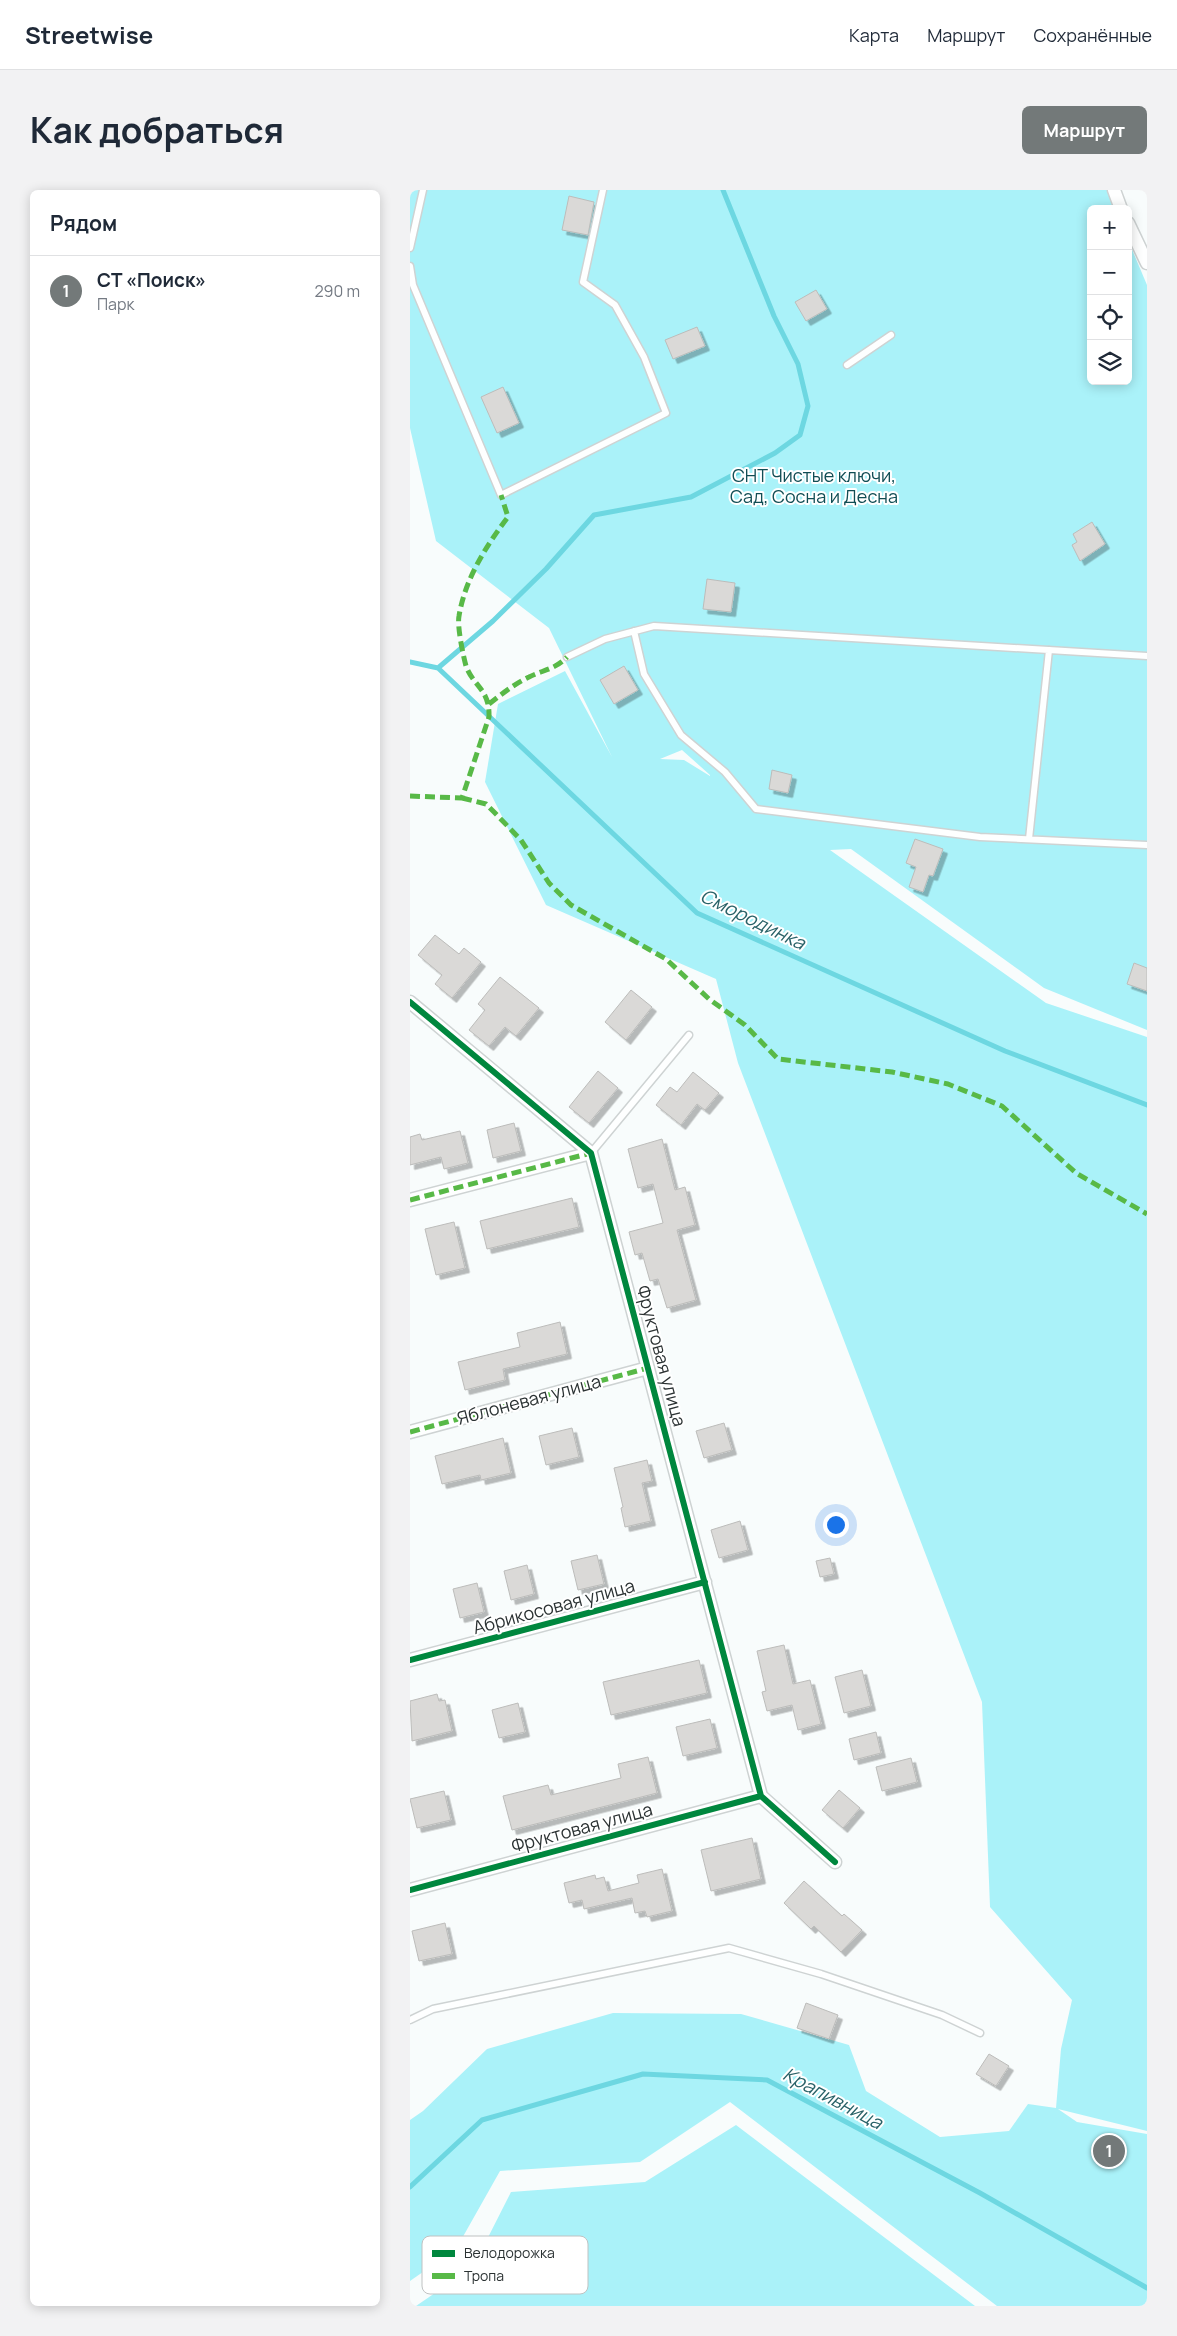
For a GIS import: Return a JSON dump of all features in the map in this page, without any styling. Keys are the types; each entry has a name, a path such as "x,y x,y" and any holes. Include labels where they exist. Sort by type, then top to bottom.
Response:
{"street":[{"path":"1114,190 1120,205"},
{"path":"1132,231 1147,263"},
{"path":"410,1002 591,1153"},
{"path":"410,1200 591,1153"},
{"name":"Фруктовая улица","path":"410,1890 761,1796 591,1153"},
{"name":"Яблоневая улица","path":"410,1432 648,1368"},
{"name":"Абрикосовая улица","path":"410,1660 705,1582"},
{"path":"761,1796 835,1862"}],"lane":[{"path":"410,248 424,190"},
{"path":"410,266 413,285 501,494 666,413 644,357 615,305 583,282 603,190"},
{"path":"847,365 891,336"},
{"path":"566,657 605,639 654,626 1147,656"},
{"path":"634,631 644,674 681,735 725,772 756,809 980,837 1147,845"},
{"path":"1029,839 1049,650"},
{"path":"591,1153 689,1035"},
{"path":"410,2020 433,2009 729,1948 821,1974 942,2015 980,2034"}],"green space":[{"name":"СНТ Чистые ключи, Сад, Сосна и Десна","path":"410,190 1108,190 1114,205 1087,205 1087,385 1132,385 1132,249 1147,285 1147,1030 1044,988 851,849 830,850 1046,1003 1147,1037 1147,2131 1058,2109 1077,2122 1147,2134 1147,2306 997,2306 730,2102 640,2162 500,2171 463,2236 422,2236 422,2273 410,2281 410,2120 423,2111 487,2049 613,2013 741,2014 849,2045 866,2091 940,2137 1009,2131 1028,2104 1056,2108 1061,2049 1072,2000 990,1907 982,1702 738,1063 716,979 546,905 485,782 498,704 565,671 612,757 549,628 436,541 410,428","holes":["682,750 710,776 684,760 660,759"]},
{"path":"736,2125 975,2306 416,2306 434,2294 588,2294 588,2236 489,2236 511,2192 645,2182"}],"building":[{"path":"569,196 594,202 588,235 562,230"},
{"path":"816,290 827,309 806,321 795,302"},
{"path":"697,327 705,346 673,359 665,340"},
{"path":"503,387 519,423 497,433 481,397"},
{"path":"1092,522 1105,544 1080,561 1072,545 1077,542 1073,534"},
{"path":"707,579 735,583 731,612 703,609"},
{"path":"624,666 638,690 614,704 600,680"},
{"path":"772,770 792,775 788,793 769,789"},
{"path":"915,839 943,849 933,876 929,875 923,892 909,887 916,867 906,863"},
{"path":"435,935 459,954 464,948 481,962 452,998 435,984 442,975 418,955"},
{"path":"1134,963 1147,968 1147,991 1127,984"},
{"path":"500,977 539,1008 516,1036 505,1027 489,1046 469,1030 485,1010 478,1004"},
{"path":"631,990 652,1007 626,1040 605,1022"},
{"path":"598,1071 618,1088 589,1123 569,1107"},
{"path":"693,1072 719,1093 705,1110 697,1104 681,1125 656,1105 670,1087 677,1092"},
{"path":"514,1123 521,1151 493,1158 487,1130"},
{"path":"460,1131 468,1163 444,1169 441,1157 410,1165 410,1137 420,1134 422,1140"},
{"path":"662,1139 675,1190 685,1187 695,1225 677,1230 696,1300 667,1308 658,1279 650,1281 642,1253 635,1255 629,1232 663,1223 653,1184 638,1188 628,1149"},
{"path":"572,1198 579,1227 487,1249 480,1221"},
{"path":"454,1222 465,1268 436,1275 425,1229"},
{"path":"560,1322 567,1354 503,1369 505,1380 465,1390 458,1362 520,1347 517,1333"},
{"path":"724,1423 732,1450 704,1458 696,1431"},
{"path":"572,1428 579,1457 546,1465 539,1436"},
{"path":"503,1438 511,1473 481,1480 480,1475 442,1484 435,1456"},
{"path":"647,1460 652,1481 642,1483 651,1521 625,1527 621,1508 623,1507 614,1468"},
{"path":"740,1521 748,1550 719,1558 711,1530"},
{"path":"597,1555 604,1584 578,1590 571,1561"},
{"path":"830,1558 834,1574 820,1577 816,1561"},
{"path":"527,1565 534,1594 511,1600 504,1571"},
{"path":"477,1583 484,1612 460,1618 453,1589"},
{"path":"784,1645 793,1684 810,1680 821,1724 798,1730 792,1705 767,1711 762,1692 766,1691 757,1651"},
{"path":"699,1660 707,1693 611,1715 603,1682"},
{"path":"862,1670 871,1706 844,1713 835,1677"},
{"path":"437,1694 439,1701 445,1700 452,1731 412,1741 410,1701"},
{"path":"518,1703 525,1732 499,1738 492,1710"},
{"path":"710,1719 717,1748 683,1756 676,1727"},
{"path":"876,1732 881,1753 854,1760 849,1739"},
{"path":"648,1757 657,1793 512,1830 503,1796 548,1785 551,1795 621,1778 618,1764"},
{"path":"911,1758 917,1782 882,1791 876,1767"},
{"path":"839,1790 860,1808 843,1828 822,1810"},
{"path":"444,1791 451,1820 417,1828 410,1799"},
{"path":"752,1838 761,1879 711,1891 701,1850"},
{"path":"662,1869 672,1911 647,1917 645,1911 635,1913 632,1898 584,1909 582,1900 569,1903 564,1883 595,1875 596,1879 604,1877 608,1891 639,1883 637,1875"},
{"path":"804,1881 842,1916 844,1914 862,1930 841,1952 814,1926 811,1929 784,1903"},
{"path":"445,1923 452,1954 419,1961 412,1931"},
{"path":"806,2003 838,2015 829,2039 797,2028"},
{"path":"989,2054 1009,2066 996,2086 976,2074"}],"waterway":[{"path":"438,668 493,621 546,569 594,515 691,497 775,453 800,435 808,406 798,364 774,316 723,190"},
{"name":"Смородинка","path":"410,662 438,668 697,913 1005,1051 1147,1105"},
{"name":"Крапивница","path":"410,2187 482,2120 643,2074 767,2080 980,2193 1147,2288"}],"marked path":[{"path":"410,796 462,798 489,717 487,700 466,666 459,616 471,576 484,551 508,517 501,495"},
{"path":"489,704 508,689 554,667 567,657"},
{"path":"462,798 486,804 521,840 549,883 571,905 666,959 709,999 745,1025 778,1059 892,1072 948,1084 1002,1106 1076,1173 1147,1214"},
{"path":"410,1200 591,1153"},
{"path":"410,1432 648,1368"}],"cycle path":[{"path":"410,1002 591,1153 761,1796 835,1862"},
{"path":"410,1660 705,1582"},
{"path":"410,1890 761,1796"}],"place":[{"name":"СТ «Поиск»","path":"1109,2151"}]}
